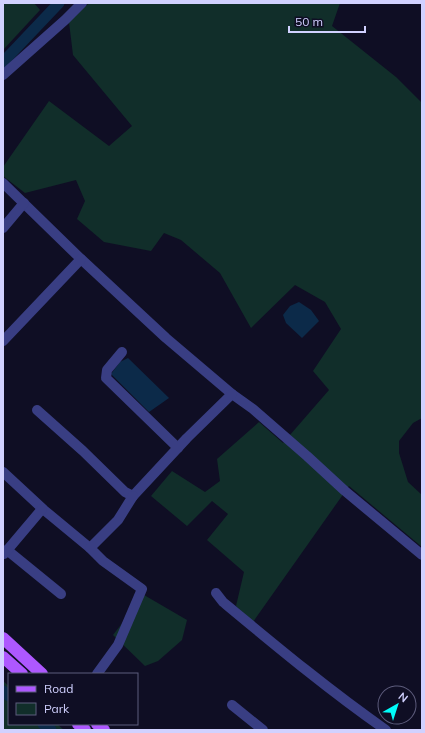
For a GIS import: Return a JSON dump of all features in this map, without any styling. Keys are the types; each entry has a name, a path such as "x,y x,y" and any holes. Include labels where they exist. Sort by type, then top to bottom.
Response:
{"main road":[{"path":"3,638 41,673"},
{"path":"3,657 21,673"}],"street":[{"path":"3,75 82,3"},
{"path":"3,183 166,338 232,394 253,409 308,456 345,492 422,555"},
{"path":"3,228 24,203"},
{"path":"3,341 82,259"},
{"path":"122,352 107,370 106,378 178,448"},
{"path":"90,548 118,520 133,496 232,394"},
{"path":"37,410 84,451 125,492 133,496"},
{"path":"3,472 42,509 90,548 103,561 142,589 118,645 98,673"},
{"path":"42,509 5,553 61,594"},
{"path":"216,593 223,602 295,662 386,730"},
{"path":"232,705 263,730"}],"green space":[{"path":"3,3 34,3 40,10 3,50"},
{"path":"89,3 340,3 332,26 396,77 422,103 422,418 413,423 399,441 399,453 408,482 422,495 422,547 349,486 253,622 236,606 244,572 207,540 228,514 212,501 187,526 151,496 172,471 205,492 220,481 217,459 259,422 283,443 329,390 313,371 341,329 325,302 295,285 251,328 220,273 181,240 164,233 151,251 104,242 77,219 85,201 76,180 25,193 3,176 3,167 49,101 109,146 132,126 73,55 69,22"},
{"path":"144,595 187,620 182,640 158,661 145,666 113,635"},
{"path":"3,681 8,685 8,725 58,725 64,730 3,730"}],"water":[{"path":"299,302 311,310 319,321 302,338 286,323 283,315 290,306"},
{"path":"128,358 169,398 149,412 111,374 120,362"}],"waterway":[{"path":"3,62 59,3"},
{"path":"3,691 8,695"},
{"path":"44,725 51,730"}]}
